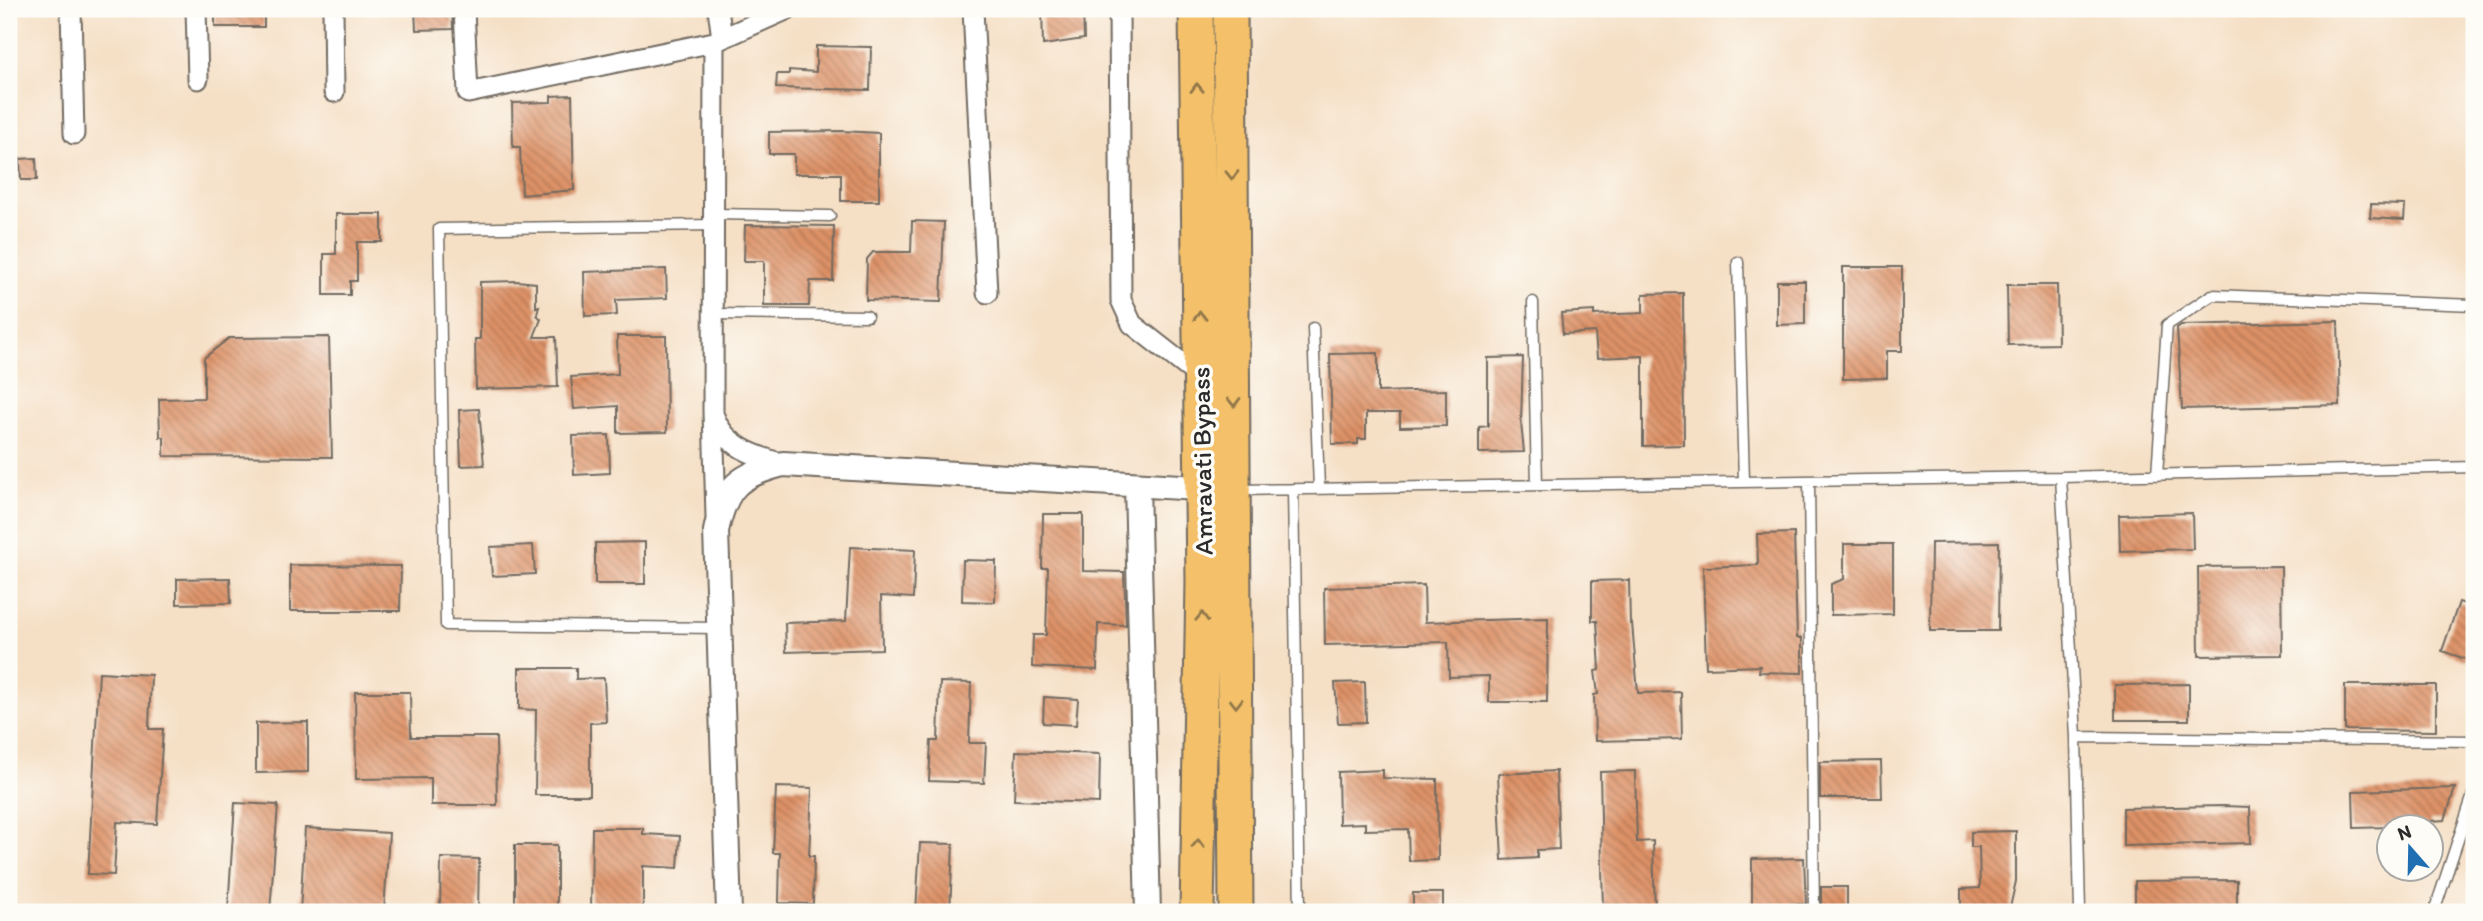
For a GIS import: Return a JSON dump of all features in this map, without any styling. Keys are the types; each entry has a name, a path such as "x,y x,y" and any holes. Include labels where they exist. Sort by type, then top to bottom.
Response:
{"highway":[{"name":"Amravati Bypass","path":"1196,9 1202,489 1197,912"},
{"name":"Amravati Bypass","path":"1230,9 1236,912"}],"street":[{"path":"71,9 74,134"},
{"path":"196,9 198,79"},
{"path":"333,9 334,92"},
{"path":"464,9 468,93 718,40 788,9"},
{"path":"718,9 713,411 729,912"},
{"path":"973,9 987,293"},
{"path":"1119,9 1121,300 1132,324 1201,378"},
{"path":"713,411 717,425 730,440 754,456 783,464 1235,490"},
{"path":"716,531 722,506 734,484 754,472 783,464"},
{"path":"1137,485 1148,912"}],"lane":[{"path":"719,628 446,625 439,229 830,216"},
{"path":"1738,262 1744,482"},
{"path":"2157,475 2166,326 2212,295 2474,305"},
{"path":"1533,302 1537,485"},
{"path":"713,314 867,316"},
{"path":"1313,328 1319,488"},
{"path":"1235,490 2061,477 2474,467"},
{"path":"2061,477 2076,737 2081,912"},
{"path":"1809,481 1814,912"},
{"path":"1293,489 1300,912"},
{"path":"2076,737 2474,741"},
{"path":"2434,912 2474,792"}],"building":[{"path":"215,9 264,9 264,27 215,27"},
{"path":"415,9 452,9 453,29 416,30"},
{"path":"1042,9 1083,9 1084,39 1043,45"},
{"path":"816,46 871,47 870,90 776,88 777,74 789,74 789,70 816,72"},
{"path":"572,95 574,190 522,195 520,147 513,147 512,103 551,102 551,96"},
{"path":"769,132 879,133 879,201 841,201 841,174 794,174 794,154 769,154"},
{"path":"36,158 37,180 21,180 20,159"},
{"path":"2371,204 2405,205 2404,220 2370,218"},
{"path":"336,214 382,214 382,242 357,242 357,281 350,281 350,295 324,295 324,254 336,254"},
{"path":"912,221 944,222 941,302 866,300 867,259 873,252 911,252"},
{"path":"745,225 834,226 833,281 810,281 809,306 764,306 764,261 744,261"},
{"path":"1843,267 1902,267 1902,351 1887,351 1887,378 1843,379"},
{"path":"666,269 667,298 616,300 617,315 585,316 584,272"},
{"path":"1777,281 1805,281 1805,324 1777,325"},
{"path":"480,282 536,283 536,307 539,306 537,315 541,319 534,337 556,337 558,387 476,389 475,339 480,339"},
{"path":"2007,285 2057,285 2058,344 2008,345"},
{"path":"1683,293 1684,445 1643,446 1643,356 1597,358 1595,332 1563,334 1561,313 1643,313 1643,294"},
{"path":"2338,321 2340,405 2182,409 2177,328 2181,325"},
{"path":"617,336 666,336 667,432 618,433 618,406 574,409 571,377 618,374"},
{"path":"329,337 332,457 164,456 164,437 160,437 159,399 204,398 204,358 229,338"},
{"path":"1378,353 1378,392 1446,390 1446,426 1400,427 1400,413 1366,413 1366,439 1358,439 1358,444 1332,444 1330,354"},
{"path":"1523,357 1521,423 1524,452 1479,453 1479,427 1488,426 1488,358"},
{"path":"479,409 484,465 461,466 459,410"},
{"path":"609,435 610,473 574,475 573,436"},
{"path":"2192,513 2193,549 2120,551 2119,515"},
{"path":"1043,514 1083,514 1083,571 1124,572 1126,625 1098,624 1097,670 1032,667 1033,635 1046,635 1048,568 1042,568"},
{"path":"1794,533 1797,638 1802,638 1802,673 1759,672 1760,666 1706,668 1703,567 1758,565 1757,534"},
{"path":"645,542 645,584 595,584 595,543"},
{"path":"1999,542 1998,631 1930,631 1931,543"},
{"path":"1844,544 1893,544 1893,614 1831,615 1831,584 1844,579"},
{"path":"533,545 535,574 492,576 490,547"},
{"path":"850,547 915,550 913,598 881,596 882,649 786,652 785,623 846,621"},
{"path":"963,560 996,561 995,602 962,601"},
{"path":"290,565 401,566 400,611 290,611"},
{"path":"2281,566 2282,655 2199,656 2198,567"},
{"path":"230,578 231,603 177,604 177,579"},
{"path":"1629,580 1630,624 1632,623 1638,693 1681,692 1682,739 1595,741 1594,695 1598,694 1595,671 1600,670 1597,621 1592,621 1592,581"},
{"path":"1424,585 1425,622 1548,618 1547,702 1489,702 1489,676 1449,677 1448,642 1325,645 1324,588"},
{"path":"2459,602 2474,607 2474,662 2442,651"},
{"path":"519,668 576,668 576,679 604,678 606,722 590,723 590,795 535,795 536,710 519,709"},
{"path":"99,672 151,675 149,729 163,729 157,824 117,822 114,875 88,874"},
{"path":"940,682 971,683 969,743 986,743 984,783 929,781 931,741 938,741"},
{"path":"1365,682 1366,722 1338,723 1335,683"},
{"path":"2189,684 2189,720 2115,720 2115,685"},
{"path":"2345,685 2436,685 2436,731 2345,730"},
{"path":"355,692 410,692 411,737 496,737 497,805 431,805 431,778 356,779"},
{"path":"1044,697 1078,699 1076,725 1043,723"},
{"path":"308,722 308,772 256,773 256,723"},
{"path":"1016,751 1100,754 1099,803 1014,800"},
{"path":"1881,761 1882,798 1820,798 1820,762"},
{"path":"1383,770 1383,778 1437,779 1438,860 1409,861 1408,829 1365,830 1365,823 1339,824 1338,772"},
{"path":"1556,771 1559,849 1537,850 1537,858 1502,860 1498,774"},
{"path":"1635,771 1637,842 1653,841 1655,912 1603,912 1600,772"},
{"path":"776,787 812,788 809,856 814,856 813,904 779,903 780,853 773,853"},
{"path":"2455,788 2445,820 2444,813 2374,813 2374,827 2354,828 2353,791"},
{"path":"235,803 278,805 270,912 228,909"},
{"path":"2250,807 2251,843 2123,846 2123,808"},
{"path":"305,828 389,833 384,912 300,912"},
{"path":"592,828 643,828 643,834 680,836 678,868 643,866 643,912 591,912"},
{"path":"2016,831 2016,881 2009,912 1961,912 1961,889 1980,888 1979,847 1971,847 1971,832"},
{"path":"920,843 953,844 950,912 916,912"},
{"path":"515,845 557,845 557,912 515,912"},
{"path":"441,858 479,859 478,912 440,912"},
{"path":"1804,858 1806,904 1752,906 1752,859"},
{"path":"2237,880 2237,912 2135,912 2135,881"},
{"path":"1821,887 1847,887 1847,912 1821,912"},
{"path":"1413,893 1443,893 1443,912 1413,912"}]}
